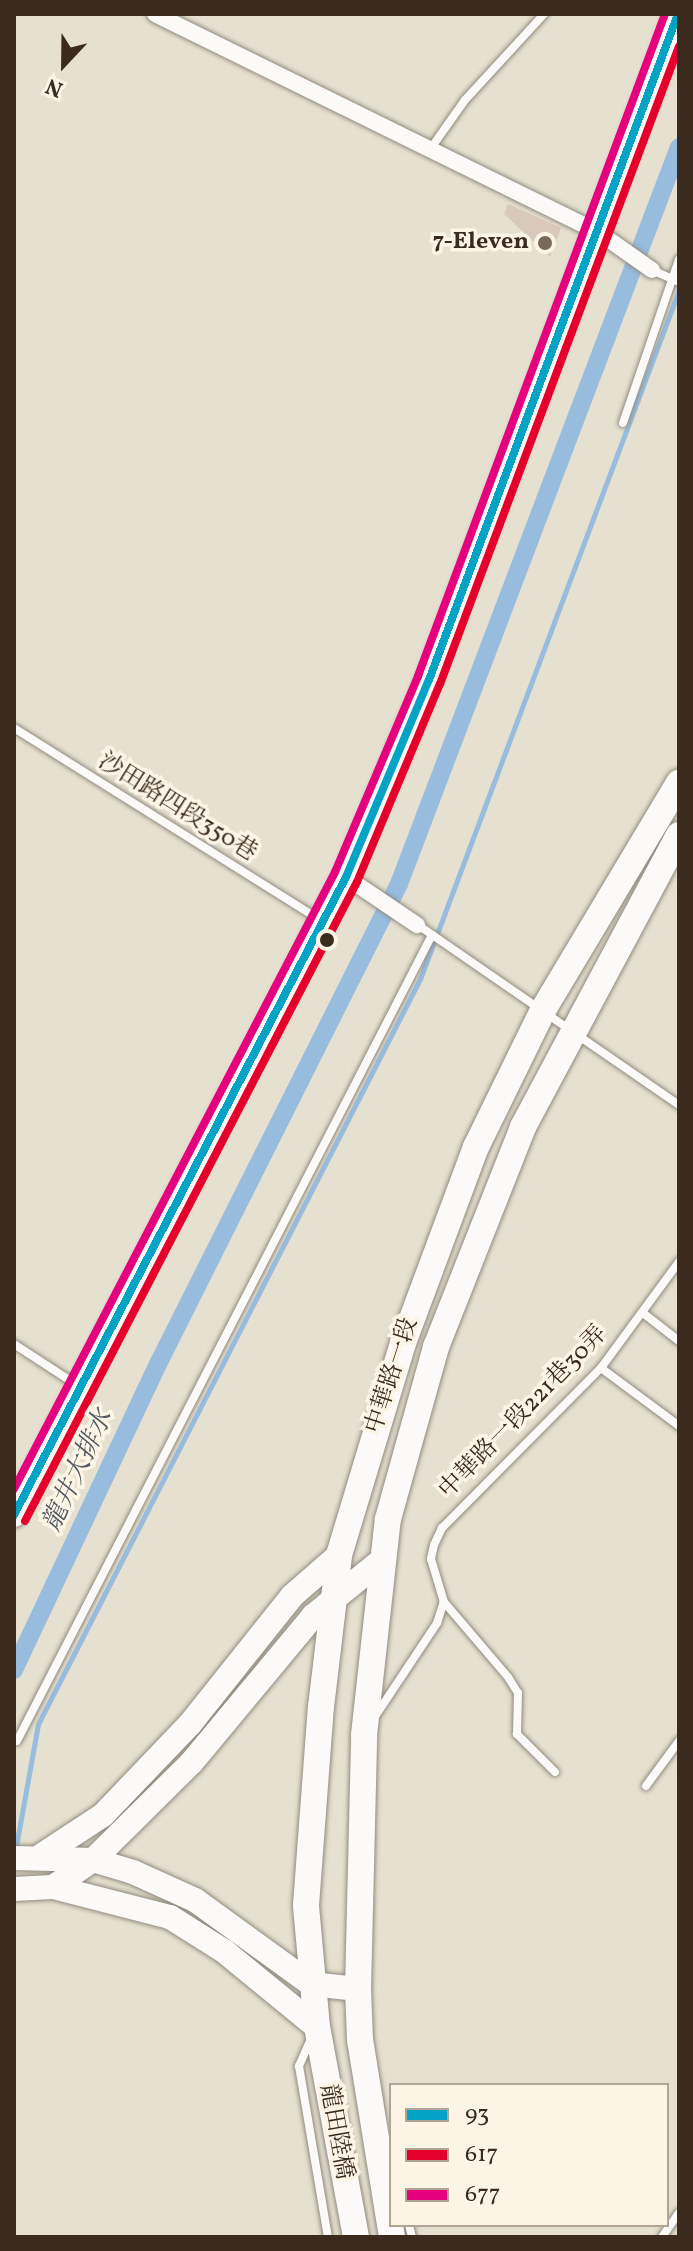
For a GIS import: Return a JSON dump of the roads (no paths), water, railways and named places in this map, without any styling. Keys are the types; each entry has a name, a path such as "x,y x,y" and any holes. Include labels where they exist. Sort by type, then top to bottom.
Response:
{"main road":[{"name":"中華路一段","path":"317,2027 306,1905 339,1555 359,1479 447,1219 476,1147 543,1010 679,783"},
{"name":"中華路一段","path":"360,2040 358,1989 364,1735 382,1560 436,1347 523,1127 572,1030 679,835"},
{"name":"龍田陸橋","path":"317,2027 356,2237"},
{"name":"龍田陸橋","path":"360,2040 389,2219"}],"street":[{"path":"155,14 602,237 652,270"},
{"path":"15,1510 320,920 346,877 429,680 602,237 678,14"},
{"path":"346,877 417,925"},
{"path":"42,1855 103,1815 190,1724 292,1596 339,1555"},
{"path":"53,1887 93,1860 192,1762 313,1616 382,1560"},
{"path":"14,1858 42,1855 93,1860 195,1900 311,1984 358,1989"},
{"path":"14,1889 53,1887 170,1917 224,1951 317,2027"}],"lane":[{"path":"429,152 465,100 544,14"},
{"path":"623,423 675,282 679,259"},
{"path":"652,270 675,282"},
{"name":"沙田路四段350巷","path":"14,728 320,920"},
{"path":"417,925 679,1105"},
{"path":"17,1741 432,935"},
{"name":"中華路一段221巷30弄","path":"444,1602 431,1559 442,1528 601,1368 679,1262"},
{"path":"643,1313 679,1341"},
{"path":"14,1344 80,1388"},
{"path":"601,1368 679,1426"},
{"path":"364,1735 437,1623 444,1602"},
{"path":"444,1602 508,1677 518,1693 517,1734 555,1772"},
{"path":"646,1786 679,1741"},
{"path":"358,1989 388,2134"},
{"path":"317,2027 299,2066 328,2237"},
{"path":"662,2237 679,2213"}],"waterway":[{"name":"龍井大排水","path":"14,1670 158,1364 399,884 679,147"},
{"path":"15,1852 38,1724 420,979 679,290"}],"place":[{"name":"7-Eleven","path":"545,243"}]}
